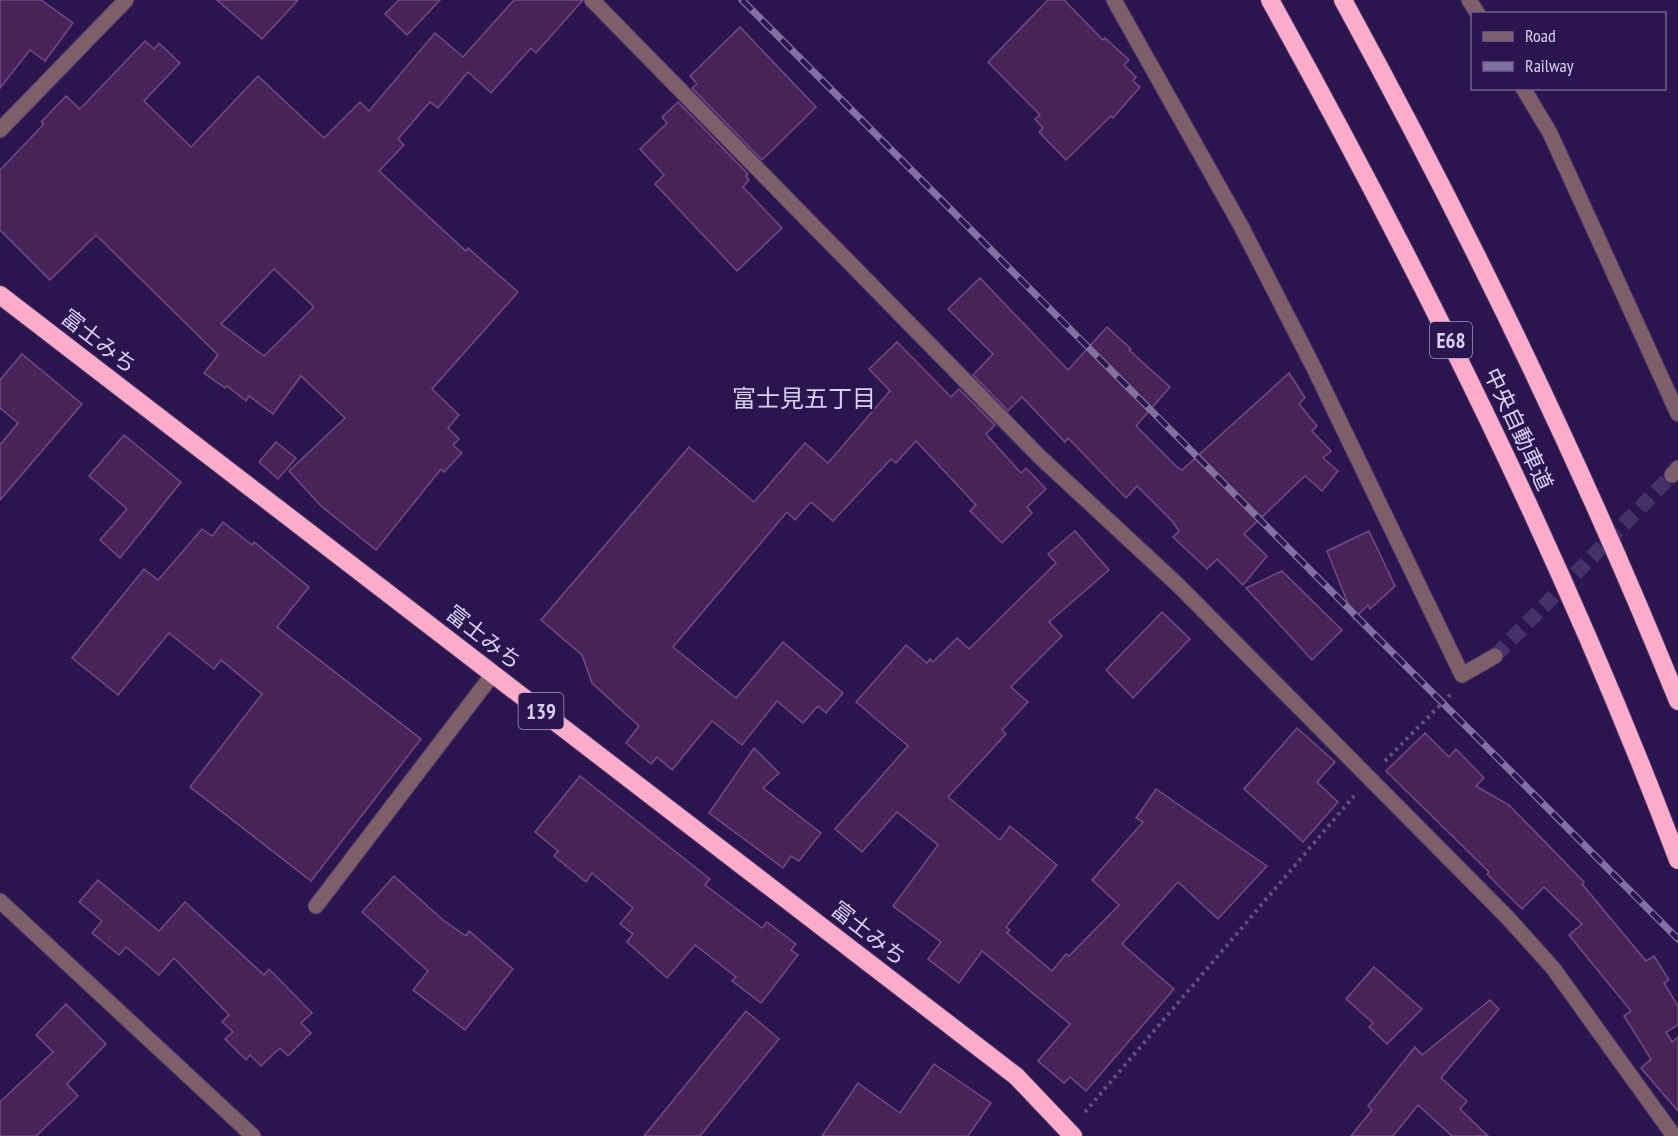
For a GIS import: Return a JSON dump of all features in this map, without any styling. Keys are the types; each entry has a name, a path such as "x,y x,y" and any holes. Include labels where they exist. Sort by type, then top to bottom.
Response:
{"highway":[{"name":"中央自動車道","path":"1270,0 1346,138 1453,343 1610,691 1678,860"},
{"name":"中央自動車道","path":"1343,0 1459,222 1565,440 1678,701"},
{"name":"富士みち","path":"0,296 1016,1076 1071,1133"}],"street":[{"path":"0,130 126,0"},
{"path":"592,0 1040,457 1178,585 1370,777 1553,968 1674,1136"},
{"path":"1114,0 1241,226 1303,346 1462,675 1495,656"},
{"path":"1524,90 1550,133 1678,414"},
{"path":"316,906 493,674"},
{"path":"0,901 253,1136"}],"path":[{"path":"1071,1133 1370,777 1443,704 1462,675"}],"building":[{"path":"0,0 41,0 73,23 45,61 30,50 0,88"},
{"path":"217,0 298,0 262,39"},
{"path":"399,0 440,0 407,35 385,14"},
{"path":"514,0 583,0 536,53 531,48 491,93 468,72 438,108 430,102 398,139 404,145 379,171 466,251 468,248 518,292 432,389 459,415 448,428 459,439 453,445 462,453 444,472 441,469 376,550 321,506 289,471 345,418 301,376 273,414 249,396 246,401 227,386 225,388 204,373 218,355 96,235 50,280 0,230 0,170 44,124 41,122 66,96 80,109 145,41 154,49 159,43 180,63 144,101 191,147 258,76 324,138 360,102 369,111 435,33 463,57","holes":["274,269 314,307 264,356 221,324"]},
{"path":"1048,0 1064,0 1103,40 1105,38 1129,60 1124,65 1136,77 1133,81 1140,87 1113,118 1111,116 1066,160 1039,132 1043,128 1035,119 1040,115 988,62"},
{"path":"740,27 816,107 762,160 692,88 697,84 690,76"},
{"path":"678,102 748,174 746,176 749,180 743,187 782,228 737,271 655,184 664,175 640,149 667,123 662,117"},
{"path":"980,278 1068,370 1107,327 1131,349 1129,350 1170,387 1136,426 1178,468 1182,470 1289,373 1305,398 1299,404 1317,426 1312,431 1331,451 1323,458 1338,471 1322,491 1305,476 1244,534 1267,556 1243,585 1217,559 1207,569 1173,537 1179,531 1172,521 1137,486 1126,498 1068,438 1065,442 1022,397 1008,411 973,375 993,354 948,309"},
{"path":"897,342 951,397 959,389 995,425 986,434 1021,473 1026,468 1046,489 1027,507 1032,513 1002,543 970,511 976,505 916,441 896,463 891,459 833,521 811,502 795,520 787,512 673,647 736,698 783,642 843,693 826,713 818,706 803,723 777,701 742,745 712,721 672,770 657,757 651,764 626,743 639,726 592,683 582,655 541,620 689,447 754,502 805,443 828,463 890,391 869,369"},
{"path":"22,354 82,404 0,500 0,445 18,423 0,408 0,380"},
{"path":"124,435 181,482 120,558 100,540 127,509 89,476"},
{"path":"276,442 296,458 278,479 259,462"},
{"path":"223,522 252,545 254,542 309,587 277,627 421,739 311,881 190,787 262,694 221,660 214,669 169,633 118,695 72,658 144,569 158,580 202,529 212,536"},
{"path":"1075,531 1109,570 1049,622 1062,636 1011,687 1028,702 1002,730 1006,734 948,797 1000,840 1010,826 1057,865 1006,927 1010,930 1007,933 1052,971 1066,954 1069,956 1119,905 1092,880 1143,822 1136,818 1156,789 1267,866 1218,919 1178,882 1122,944 1174,989 1086,1091 1070,1077 1064,1083 1038,1061 1070,1024 982,951 959,983 928,959 941,942 893,906 938,845 897,812 862,852 835,829 908,746 856,702 906,645 927,663 930,659 933,662 957,638 969,649 1056,563 1048,554"},
{"path":"1369,531 1395,586 1370,609 1368,605 1354,619 1327,551"},
{"path":"1282,571 1342,630 1312,660 1246,588"},
{"path":"1162,612 1190,639 1133,698 1106,670"},
{"path":"1297,728 1335,762 1317,782 1338,802 1303,842 1244,789"},
{"path":"1425,733 1449,757 1456,749 1484,778 1476,786 1509,805 1584,882 1582,884 1646,961 1654,956 1669,980 1664,983 1678,1006 1678,1025 1666,1032 1672,1042 1678,1037 1678,1111 1641,1068 1651,1059 1624,1016 1631,1011 1569,935 1582,924 1544,887 1522,909 1487,874 1489,872 1386,771"},
{"path":"754,748 779,773 763,788 821,833 799,861 791,856 783,868 709,813"},
{"path":"580,776 710,879 705,885 762,928 767,922 796,944 791,950 798,955 761,1003 732,981 736,977 695,945 667,978 627,942 633,934 620,924 633,908 592,873 586,882 554,856 558,851 535,832"},
{"path":"394,876 443,920 466,936 469,931 513,969 465,1030 413,990 428,971 362,912"},
{"path":"98,880 159,931 185,902 264,975 269,969 312,1013 301,1023 311,1033 288,1056 280,1048 261,1066 250,1055 246,1060 225,1039 233,1032 222,1022 229,1015 174,958 159,975 126,947 119,955 92,933 102,921 79,902"},
{"path":"1374,967 1422,1009 1387,1044 1369,1027 1373,1023 1346,999"},
{"path":"1490,1000 1499,1009 1441,1078 1467,1101 1460,1109 1488,1136 1452,1136 1418,1105 1393,1136 1351,1136 1372,1110 1368,1106 1415,1047 1422,1055"},
{"path":"66,1004 106,1044 67,1084 78,1096 36,1136 0,1136 0,1102 53,1052 36,1035"},
{"path":"746,1011 779,1039 700,1136 644,1136"},
{"path":"934,1064 991,1103 968,1136 822,1136 858,1083 900,1113"}],"tunnel":[{"path":"1495,656 1672,475"}],"railway":[{"path":"742,0 1678,939"}],"district":[{"name":"富士見五丁目","path":"804,398"}]}
